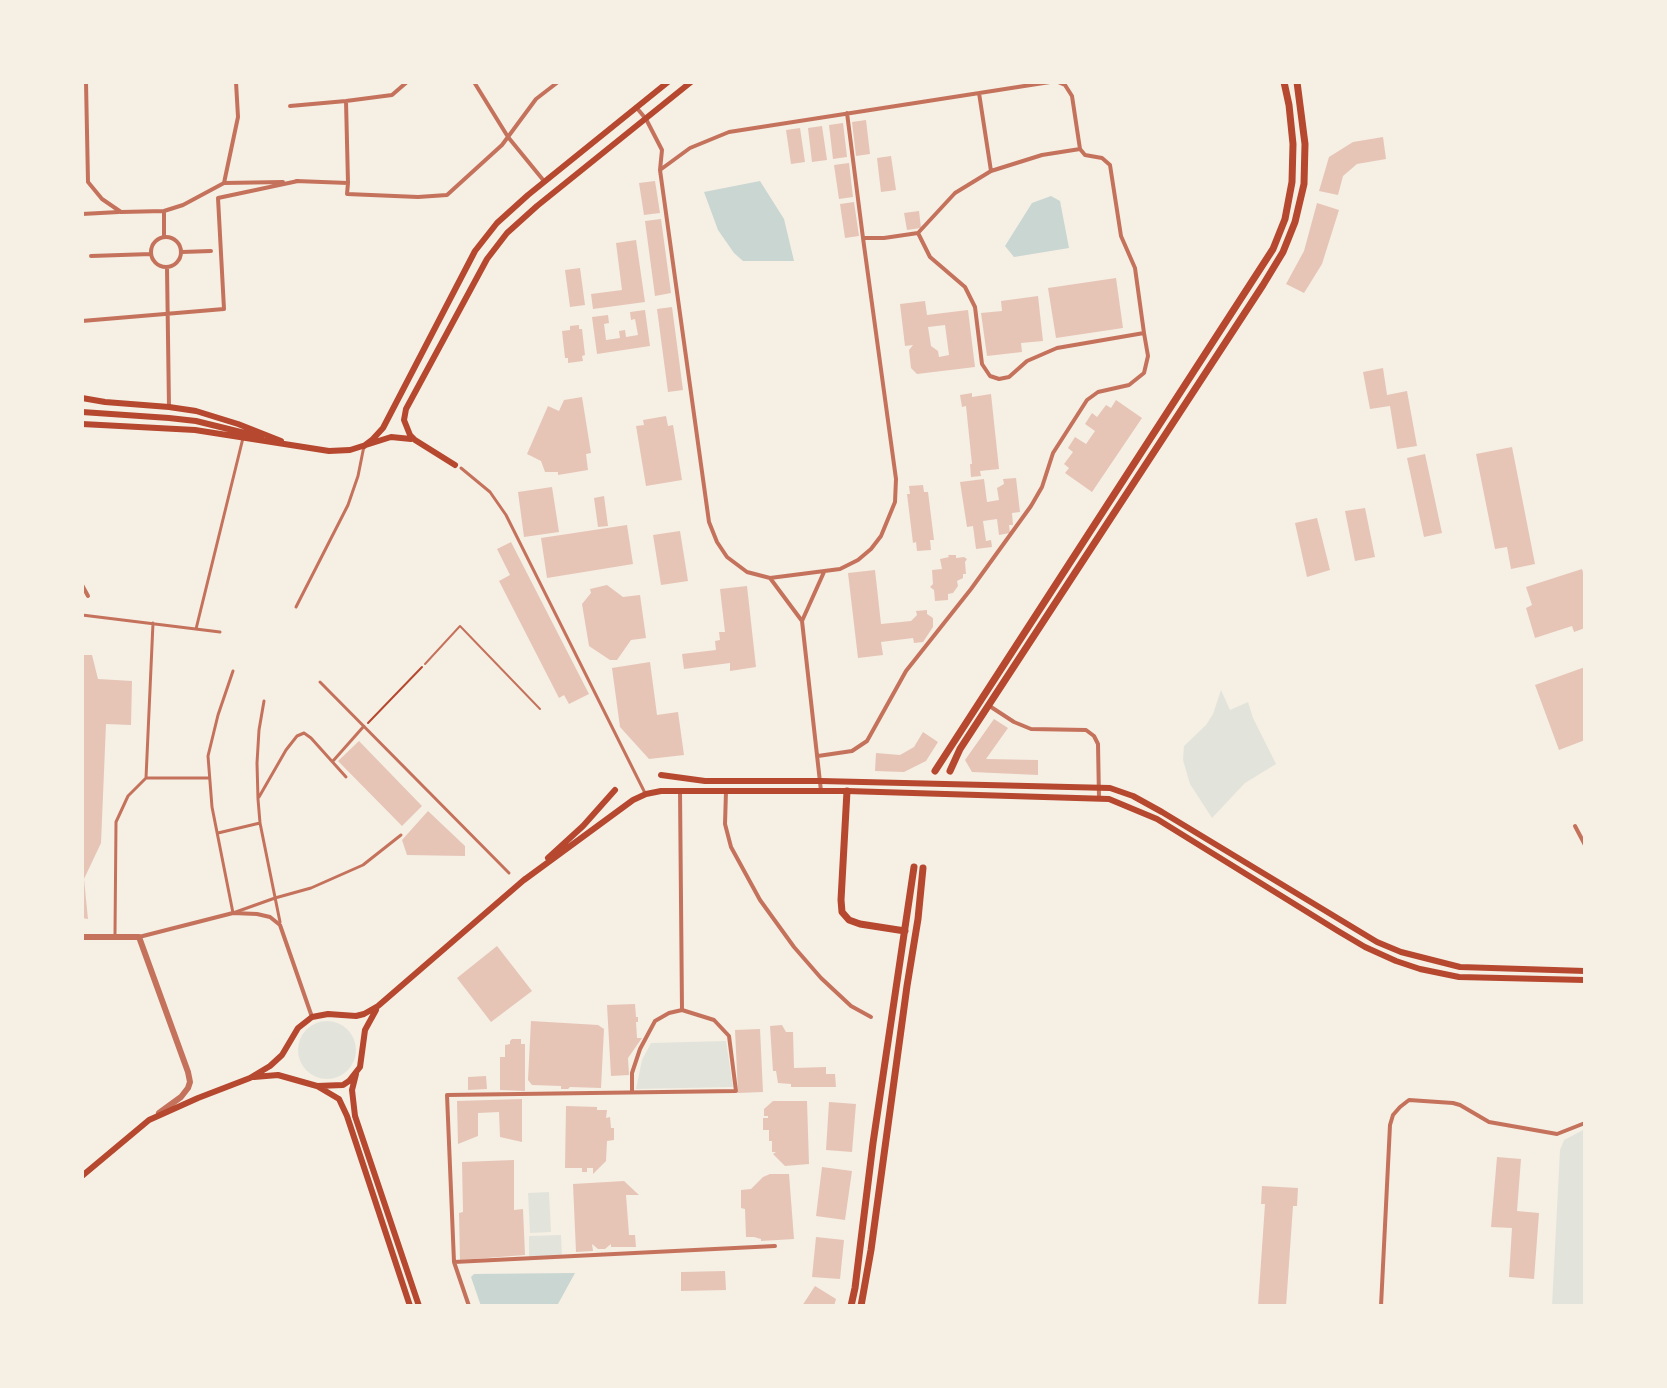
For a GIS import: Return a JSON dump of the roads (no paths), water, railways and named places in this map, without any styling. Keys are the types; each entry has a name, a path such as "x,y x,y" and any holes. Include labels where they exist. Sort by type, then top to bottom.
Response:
{"main road":[{"path":"364,446 383,428 475,251 497,223 668,82"},
{"path":"458,466 415,440 404,420 406,409 487,259 507,233 537,206 691,82"},
{"path":"935,771 1273,249 1285,219 1292,182 1293,144 1284,82"},
{"path":"950,771 960,749 1283,252 1295,222 1304,184 1305,144 1297,82"},
{"path":"82,398 196,411 303,448"},
{"path":"82,412 196,421 303,448"},
{"path":"82,424 195,430 303,448 350,450 391,437 415,440"},
{"path":"661,775 705,781 1110,788 1162,812 1377,942 1401,952 1460,967 1585,971"},
{"path":"82,1176 149,1120 250,1078 270,1066 282,1055 298,1028 312,1017 328,1014 356,1016 378,1006 524,880 583,826 615,790"},
{"path":"524,880 633,800 661,791 847,791 1099,798 1127,805 1157,819 1347,936 1396,961 1459,977 1585,980"},
{"path":"847,791 842,912 849,920 860,924 905,931"},
{"path":"851,1306 914,867"},
{"path":"861,1306 923,868"},
{"path":"378,1006 365,1030 362,1059 352,1090 355,1116 419,1306"},
{"path":"250,1078 278,1075 327,1087 343,1085 356,1074"},
{"path":"317,1086 339,1099 347,1116 410,1306"}],"street":[{"path":"86,82 88,182 102,199 121,212"},
{"path":"224,183 238,117 236,82"},
{"path":"290,106 392,95 407,82"},
{"path":"474,82 508,137 545,182"},
{"path":"346,101 347,194 447,195 502,145 536,99 558,82"},
{"path":"660,170 690,148 729,132 1050,82"},
{"path":"818,756 852,751 867,741 906,671 1031,506 1042,487 1053,453 1087,400 1098,392 1129,385 1144,373 1148,356 1135,268 1121,236 1110,165 1102,158 1085,155 1080,149 1072,96 1065,85 1058,82"},
{"path":"979,93 991,171"},
{"path":"636,107 662,150 660,170 709,522 727,557 747,572 770,578 840,569 858,560 881,536 895,502 896,479 847,113"},
{"path":"863,238 918,233 955,193 991,171 1042,155 1080,149"},
{"path":"82,321 224,309 218,198 298,181"},
{"path":"82,214 164,211 183,205 224,183 348,183"},
{"path":"164,211 164,237"},
{"path":"918,233 930,257 965,287 975,307 982,364 990,376 999,379 1009,377 1027,361 1057,348 1144,333"},
{"path":"164,237 173,238 182,252 177,263 167,268 153,261 151,254 152,246 164,237"},
{"path":"182,252 211,251"},
{"path":"91,256 151,254"},
{"path":"167,268 169,407"},
{"path":"196,629 243,438"},
{"path":"296,607 348,505 364,446"},
{"path":"458,466 490,492 506,515 646,794"},
{"path":"802,621 825,571"},
{"path":"770,578 802,621 821,791"},
{"path":"82,585 88,596"},
{"path":"82,615 220,632"},
{"path":"115,938 116,822 128,796 146,778 153,623"},
{"path":"233,671 208,756 212,807 233,913"},
{"path":"320,682 509,873"},
{"path":"981,699 1014,722 1031,729 1086,730 1094,736 1098,744 1099,798"},
{"path":"264,701 258,752 260,823 280,925 312,1017"},
{"path":"333,761 364,726"},
{"path":"258,799 286,750 297,736 304,733 346,777"},
{"path":"146,778 209,778"},
{"path":"680,790 682,1010"},
{"path":"726,791 725,824 731,847 760,900 821,978 851,1006 871,1017"},
{"path":"218,833 260,823"},
{"path":"1575,826 1585,845"},
{"path":"82,937 139,937 233,913 311,888 363,865 401,835"},
{"path":"233,913 270,917 280,925"},
{"path":"139,937 190,1082 181,1097 149,1120"},
{"path":"469,1306 454,1262 447,1095 736,1091 729,1036 714,1020 682,1010 655,1021 632,1073 632,1092"},
{"path":"1381,1306 1390,1125 1400,1107 1409,1100 1453,1103 1489,1122 1557,1134 1585,1123"},
{"path":"454,1262 775,1246"}],"lane":[{"path":"425,664 460,626 540,709"}]}
